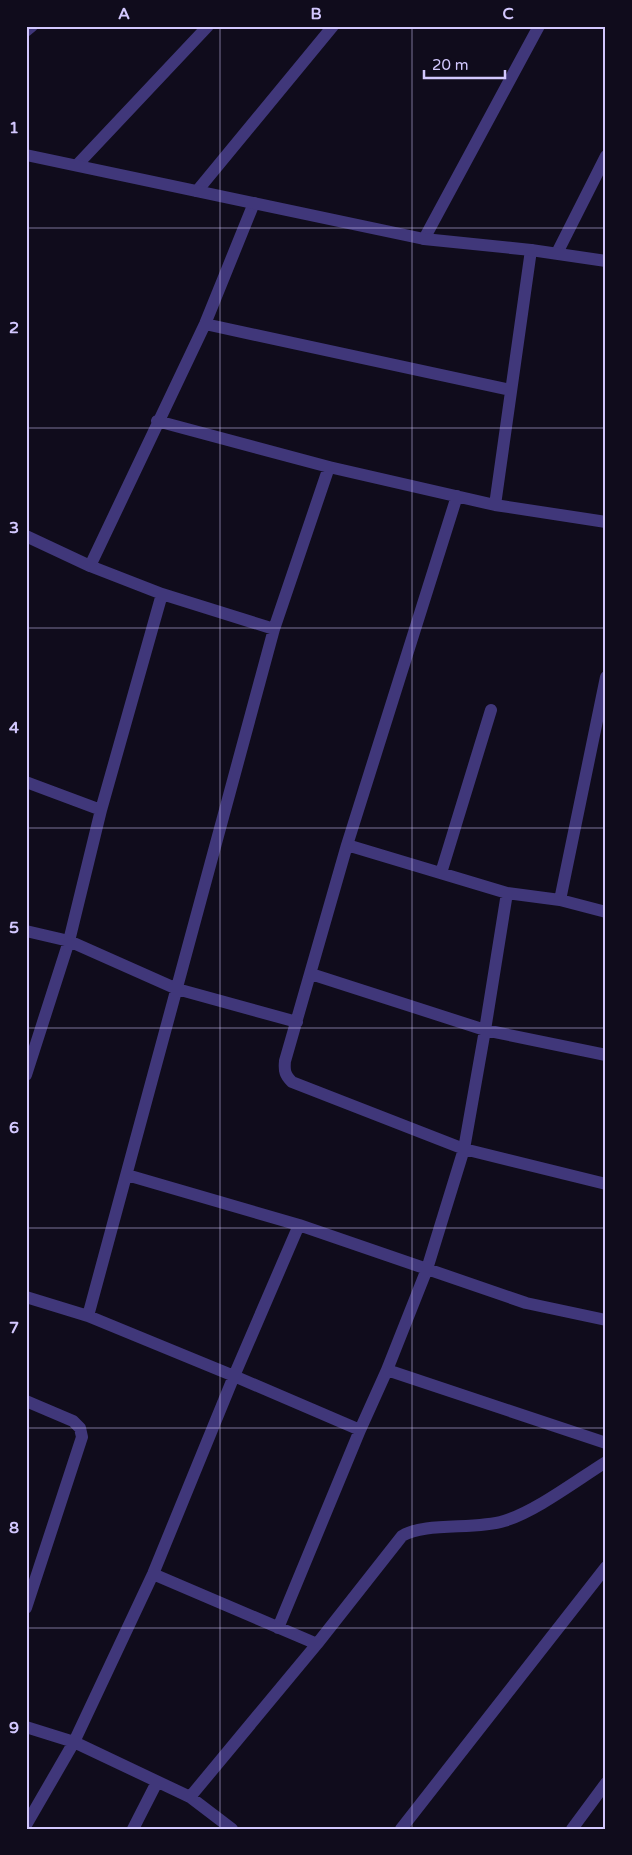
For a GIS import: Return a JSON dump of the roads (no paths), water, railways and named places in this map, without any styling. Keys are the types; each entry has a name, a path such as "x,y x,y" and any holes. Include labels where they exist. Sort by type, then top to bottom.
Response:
{"street":[{"path":"26,31 32,26"},
{"path":"77,165 208,26"},
{"path":"197,191 333,26"},
{"path":"424,239 539,26"},
{"path":"26,155 424,239 531,250 606,261"},
{"path":"557,254 606,156"},
{"path":"90,566 157,421 205,324 254,203"},
{"path":"495,505 531,250"},
{"path":"205,324 510,390"},
{"path":"157,421 329,468 495,505 606,522"},
{"path":"88,1316 274,629 329,468"},
{"path":"457,496 347,845 285,1061 284,1071 292,1082 464,1149 606,1184"},
{"path":"26,536 90,566 162,594 274,629"},
{"path":"26,1075 69,941 101,810 162,594"},
{"path":"560,900 606,677"},
{"path":"441,873 491,710"},
{"path":"26,782 101,810"},
{"path":"347,845 507,893 560,900 606,912"},
{"path":"278,1628 360,1430 387,1370 427,1269 464,1149 486,1030 507,893"},
{"path":"26,931 69,941 177,989 297,1022"},
{"path":"311,974 486,1030 606,1055"},
{"path":"127,1175 299,1225 526,1303 606,1320"},
{"path":"26,1825 74,1742 153,1574 234,1376 299,1225"},
{"path":"26,1297 88,1316 360,1430"},
{"path":"387,1370 606,1443"},
{"path":"26,1401 73,1421 80,1428 82,1436 26,1608"},
{"path":"190,1797 402,1536 412,1531 504,1522 523,1513 606,1462"},
{"path":"401,1829 606,1567"},
{"path":"153,1574 316,1644"},
{"path":"26,1728 74,1742 190,1797 232,1829"},
{"path":"133,1829 157,1782"},
{"path":"572,1829 606,1783"}]}
